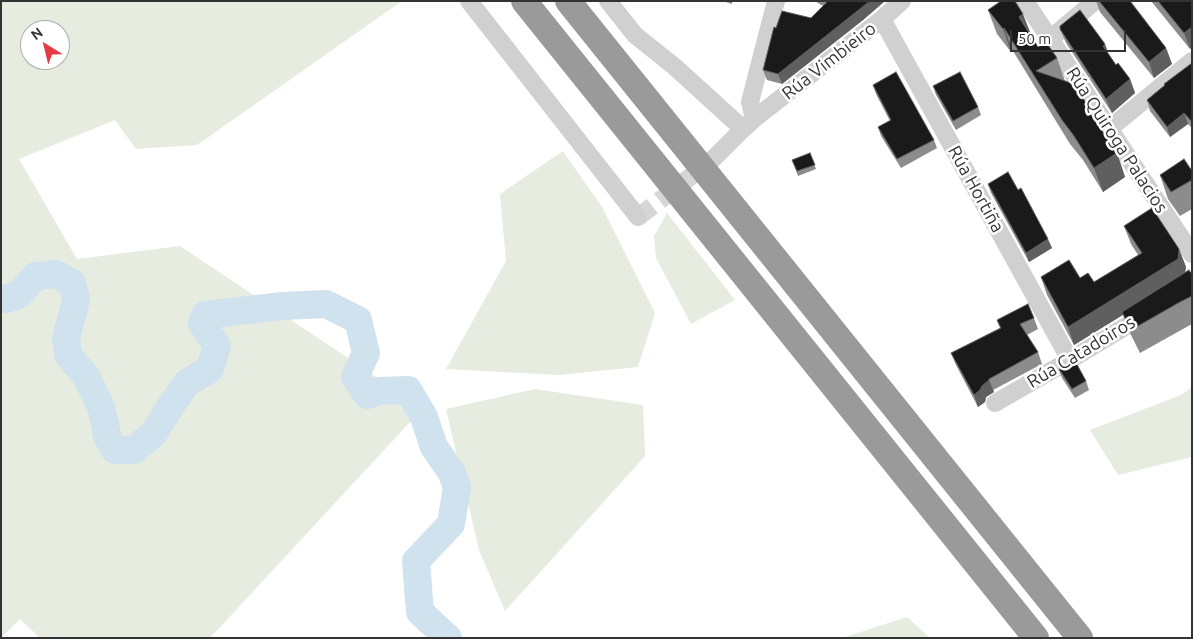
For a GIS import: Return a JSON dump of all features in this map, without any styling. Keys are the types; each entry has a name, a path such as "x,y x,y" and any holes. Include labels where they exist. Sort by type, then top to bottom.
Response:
{"highway":[{"path":"524,1 1036,638"},
{"path":"568,1 1080,638"}],"street":[{"path":"469,1 638,217"},
{"path":"608,1 635,35 748,124"},
{"path":"748,124 750,102 776,1"},
{"name":"Rúa Vimbieiro","path":"714,159 748,124 882,19 902,1"},
{"name":"Rúa Quiroga Palacios","path":"1025,1 1192,254"},
{"path":"1050,39 1095,1"},
{"name":"Rúa Hortiña","path":"882,19 1070,360"},
{"path":"1109,129 1192,61"},
{"name":"Rúa Catadoiros","path":"995,403 1070,360 1159,305"}],"shaded area":[{"path":"1,1 402,1 197,145 136,149 115,120 19,159 77,259 180,246 423,408 210,638 40,638 20,619 1,638"},
{"path":"563,151 602,207 655,313 638,367 559,375 446,369 506,261 500,194"},
{"path":"667,213 735,300 691,324 656,258 654,236"},
{"path":"1192,387 1192,457 1118,475 1090,430 1181,395"},
{"path":"535,389 643,405 645,456 505,611 479,550 446,409"},
{"path":"907,617 930,638 842,638"}],"building":[{"path":"828,1 870,1 778,74 763,70 774,27 776,28 782,11 811,18"},
{"path":"1001,1 1015,1 1023,14 1019,17 1038,47 1046,42 1057,58 1036,71 1074,84 1086,103 1084,104 1117,153 1094,168 1004,28 988,10"},
{"path":"1099,1 1130,1 1166,48 1149,62"},
{"path":"1158,1 1192,1 1192,27 1184,33"},
{"path":"1080,10 1105,44 1103,46 1116,65 1118,63 1130,79 1106,99 1060,29 1060,26"},
{"path":"1192,63 1192,122 1184,113 1167,127 1147,100 1164,84"},
{"path":"896,72 934,140 897,159 878,127 891,120 873,85"},
{"path":"960,72 978,107 953,121 933,86"},
{"path":"810,153 815,165 797,171 792,160"},
{"path":"1184,159 1192,171 1192,180 1171,192 1160,175"},
{"path":"1008,172 1018,190 1021,188 1048,239 1026,253 988,184"},
{"path":"1152,208 1179,249 1178,259 1068,327 1041,277 1069,260 1080,278 1088,273 1094,282 1142,253 1124,226"},
{"path":"1189,270 1192,272 1192,296 1131,330 1122,312"},
{"path":"1028,304 1034,318 1020,324 1038,352 989,379 974,395 951,353 1001,328 997,320"},
{"path":"1074,359 1086,381 1072,389 1059,369"}],"waterway":[{"path":"1,298 5,299 18,295 36,276 56,274 72,283 76,300 66,338 68,355 86,376 102,409 107,436 115,450 134,450 154,433 187,383 210,369 217,346 202,323 205,315 283,306 326,304 358,320 366,353 355,377 367,395 380,391 408,390 424,417 434,447 452,473 457,487 451,524 416,561 420,612 448,638"}],"tunnel":[{"path":"638,217 711,161"}]}
